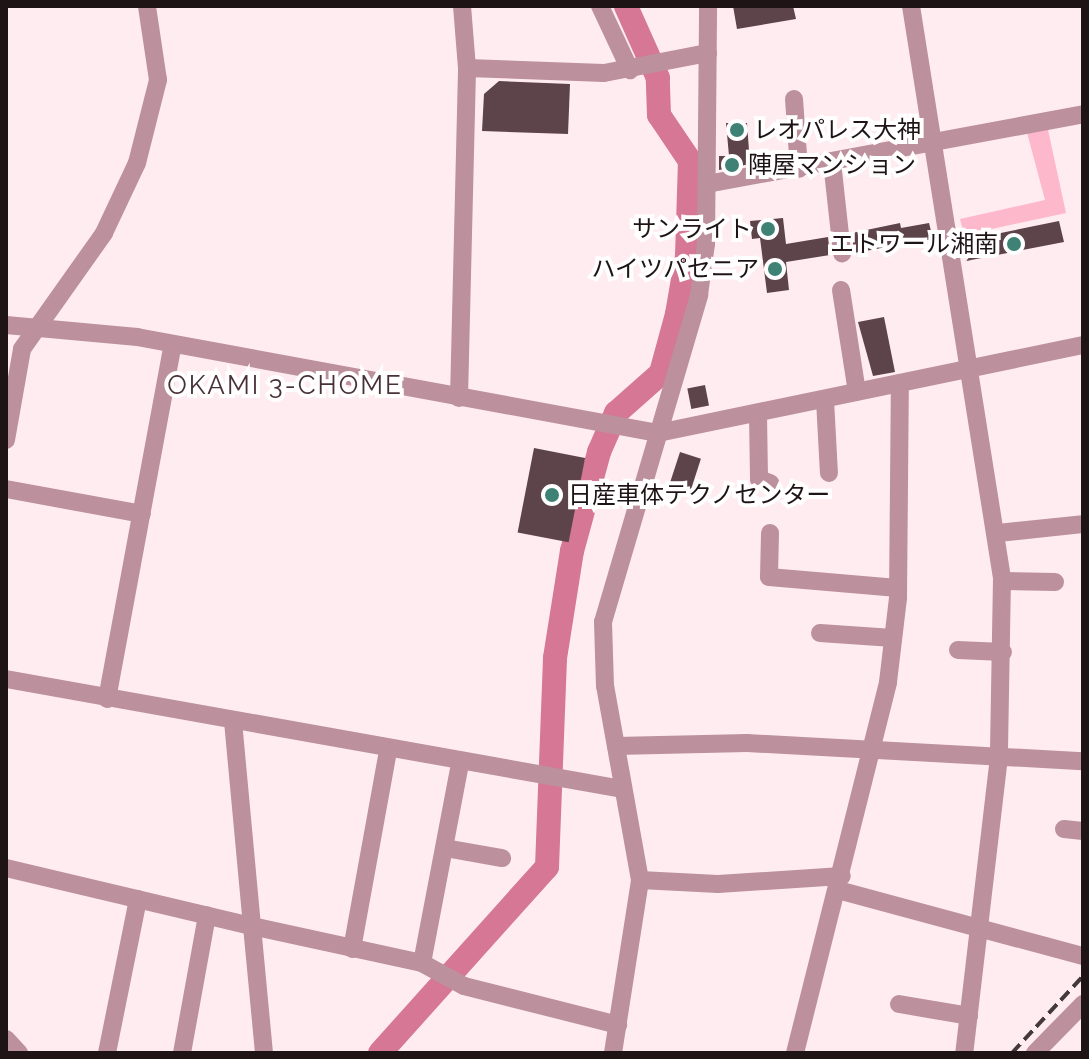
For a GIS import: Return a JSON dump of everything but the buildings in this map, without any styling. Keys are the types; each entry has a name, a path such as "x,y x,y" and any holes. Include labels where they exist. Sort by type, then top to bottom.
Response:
{"street":[{"path":"6,440 15,357 128,190 158,80 147,6"},
{"path":"459,398 467,68 462,6"},
{"path":"600,6 630,70"},
{"path":"613,1053 640,880 622,789 603,622 699,295 707,184 708,6"},
{"path":"911,6 968,368 998,533 1002,581 1000,813 964,1053"},
{"path":"467,68 630,70 708,53"},
{"path":"794,99 799,169"},
{"path":"707,184 1083,114"},
{"path":"832,162 842,253"},
{"path":"841,290 857,392"},
{"path":"6,325 173,344 658,433 1083,345"},
{"path":"107,699 173,344"},
{"path":"795,1053 875,751 893,638 898,588 900,383"},
{"path":"825,400 829,473"},
{"path":"758,414 759,479"},
{"path":"6,489 142,514"},
{"path":"998,533 1083,524"},
{"path":"766,541 769,577 830,576 898,588"},
{"path":"1002,581 1055,582"},
{"path":"820,633 893,638"},
{"path":"958,650 1003,652"},
{"path":"6,679 388,751 622,789"},
{"path":"233,723 264,1053"},
{"path":"616,746 743,743 1083,761"},
{"path":"352,949 388,751"},
{"path":"422,963 460,763"},
{"path":"1064,829 1083,831"},
{"path":"445,848 502,858"},
{"path":"6,868 422,963 464,986 618,1025"},
{"path":"640,880 718,884 840,883 981,933 1083,956"},
{"path":"107,1053 138,899"},
{"path":"182,1053 207,915"},
{"path":"899,1004 969,1016"},
{"path":"1035,1053 1083,1004"},
{"path":"6,1039 19,1053"}],"shaded area":[{"path":"1047,125 1066,213 964,235 960,219 1045,200 1026,129"}],"waterway":[{"path":"380,1053 547,867 555,658 572,551 599,452 616,413 661,373 677,314 687,256 690,161 659,115 658,78 626,6"}],"railway":[{"path":"1012,1053 1083,976"}],"place":[{"name":"レオパレス大神","path":"737,130"},
{"name":"陣屋マンション","path":"732,165"},
{"name":"サンライト","path":"768,229"},
{"name":"エトワール湘南","path":"1014,244"},
{"name":"ハイツパセニア","path":"775,269"},
{"name":"日産車体テクノセンター","path":"552,495"}],"district":[{"name":"OKAMI 3-CHOME","path":"285,386"}]}
